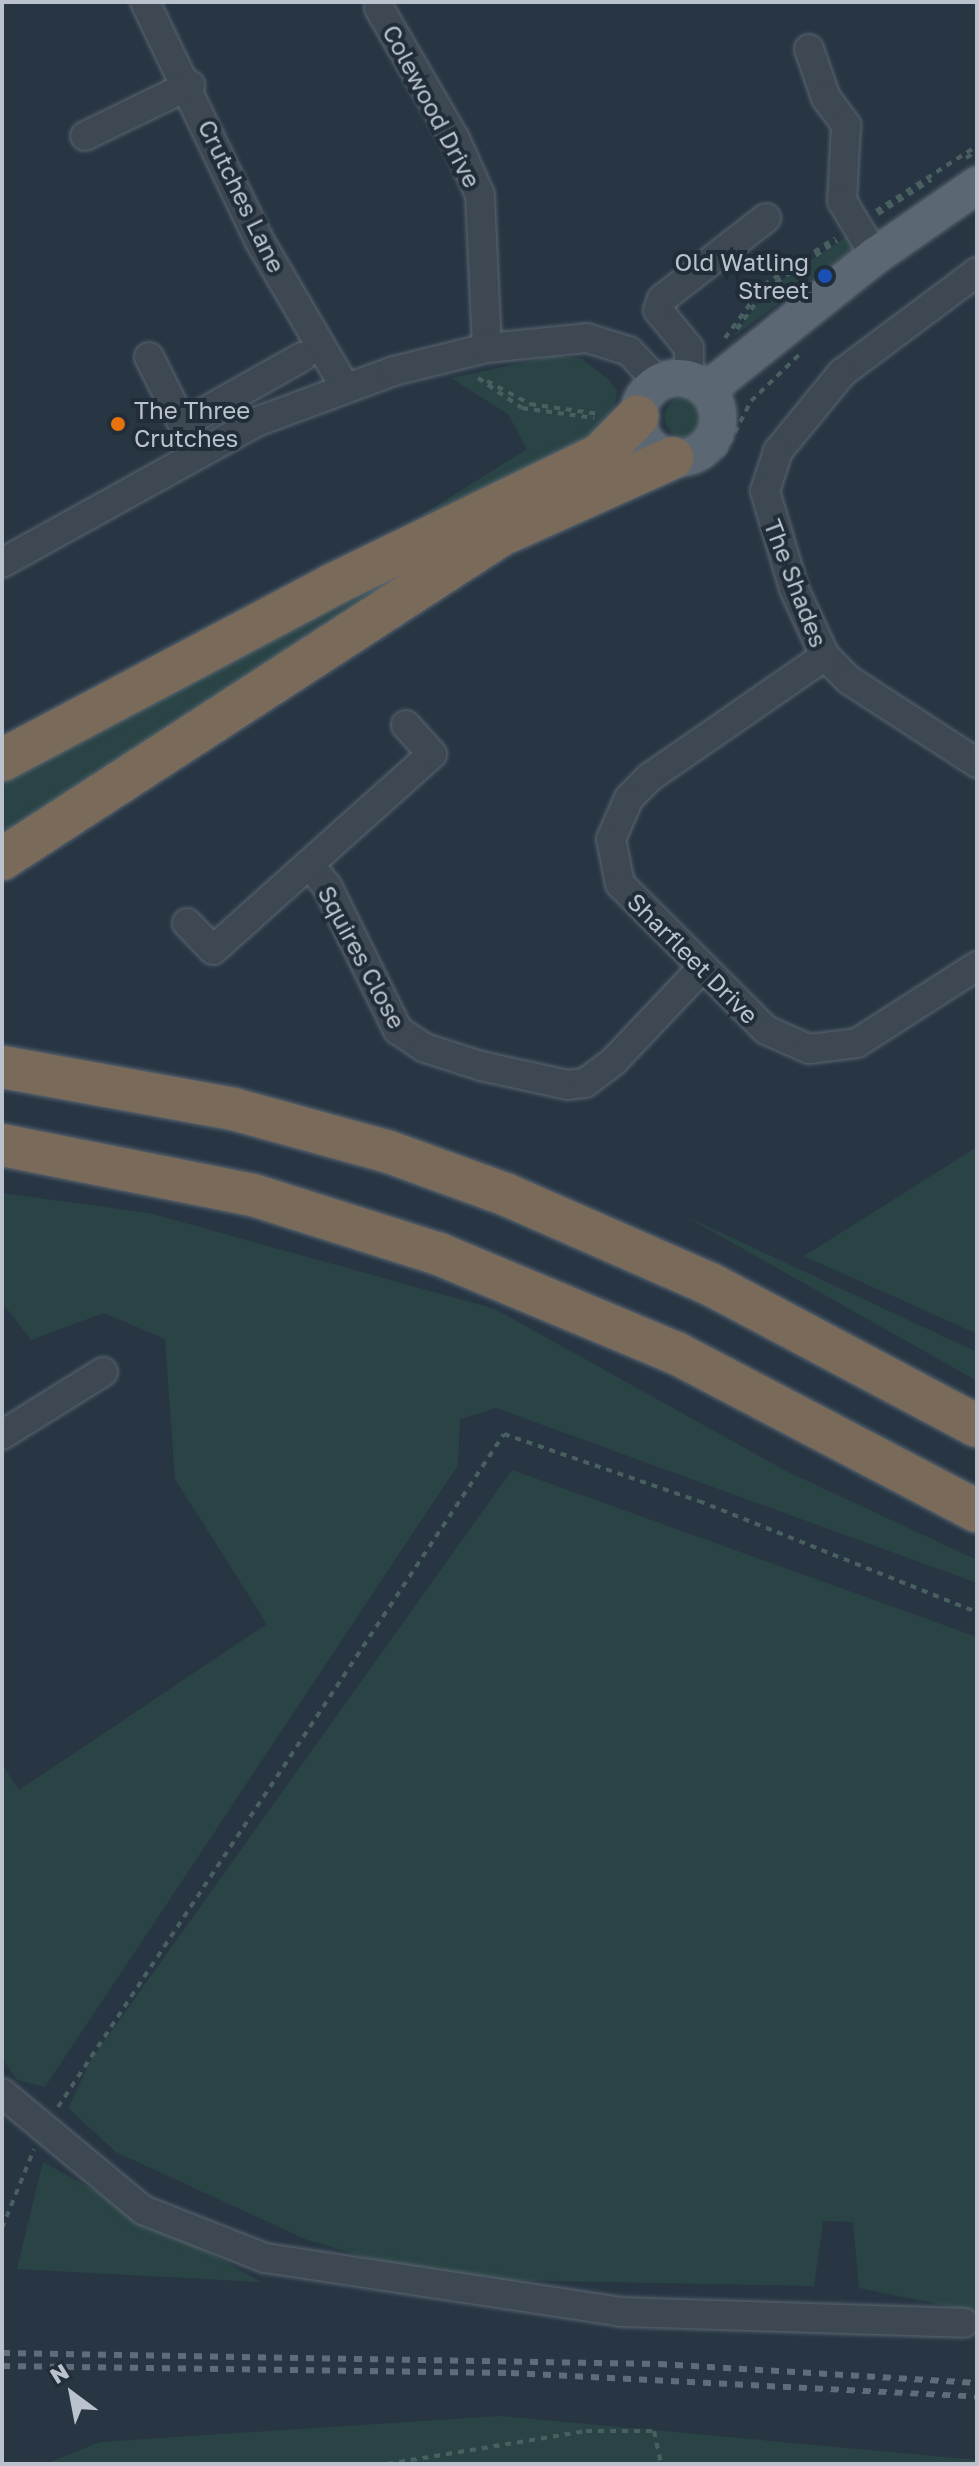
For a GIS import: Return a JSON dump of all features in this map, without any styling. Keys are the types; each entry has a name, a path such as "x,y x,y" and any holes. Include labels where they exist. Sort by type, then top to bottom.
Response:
{"highway":[{"path":"2,760 332,585 600,455 651,401"},
{"path":"2,859 501,535 681,464"},
{"path":"2,1067 233,1109 389,1152 507,1195 710,1284 977,1426"},
{"path":"2,1145 253,1195 439,1254 676,1353 977,1511"}],"main road":[{"path":"651,401 862,237 977,185"},
{"path":"651,401 718,412 714,436 681,464 651,448 651,401"}],"street":[{"name":"Crutches Lane","path":"145,2 190,85 259,240 345,387"},
{"name":"Colewood Drive","path":"379,8 455,139 480,195 487,348"},
{"path":"809,49 826,98 846,125 839,188 862,237"},
{"path":"85,136 190,85"},
{"path":"651,401 688,345 658,310 662,299 766,218"},
{"name":"The Shades","path":"977,272 842,373 771,465 766,505 825,656 849,680 977,763"},
{"path":"2,563 256,422 345,387 487,348 605,340 642,360 651,401"},
{"path":"149,357 198,455"},
{"path":"183,424 302,357"},
{"name":"Sharfleet Drive","path":"825,656 649,778 616,821 612,859 625,892 774,1036 822,1050 857,1043 977,966"},
{"name":"Squires Close","path":"187,923 213,950 432,754 406,725"},
{"name":"Squires Close","path":"309,864 327,886 398,1030 425,1048 481,1066 568,1085 585,1083 614,1061 702,968"},
{"path":"2,1435 103,1372"},
{"path":"2,2093 42,2130 143,2210 265,2258 620,2312 964,2323"}],"path":[{"path":"719,347 766,289 862,237 977,148"},
{"path":"478,378 522,408 651,401"},
{"path":"681,464 724,454 751,401 769,383"},
{"path":"2,2228 42,2130 504,1434 699,1501 977,1612"},
{"path":"387,2464 586,2431 654,2431 661,2464"}],"green space":[{"path":"852,233 855,247 733,337 770,288"},
{"path":"555,356 581,358 609,380 617,391 612,424 535,469 417,518 527,449 508,414 451,378"},
{"path":"685,397 699,403 705,417 699,431 685,437 671,431 665,417 671,403"},
{"path":"499,518 2,837 2,783"},
{"path":"977,1147 977,1334 804,1256"},
{"path":"2,1193 149,1213 495,1309 786,1471 977,1560 977,1583 496,1408 460,1419 458,1465 45,2087 17,2080 2,2058 2,1764 19,1790 267,1624 175,1479 165,1339 104,1313 31,1340 2,1302"},
{"path":"685,1216 977,1352 977,1381"},
{"path":"512,1470 977,1637 977,2312 859,2288 853,2222 823,2221 814,2286 440,2279 305,2239 116,2152 68,2108 91,2060"},
{"path":"43,2162 262,2282 17,2269"},
{"path":"500,2416 977,2460 977,2464 46,2464 100,2442"}],"railway":[{"path":"2,2353 659,2364 977,2383"},
{"path":"2,2366 511,2373 977,2397"}],"place":[{"name":"Old Watling Street","path":"825,276"},
{"name":"The Three Crutches","path":"118,424"}]}
